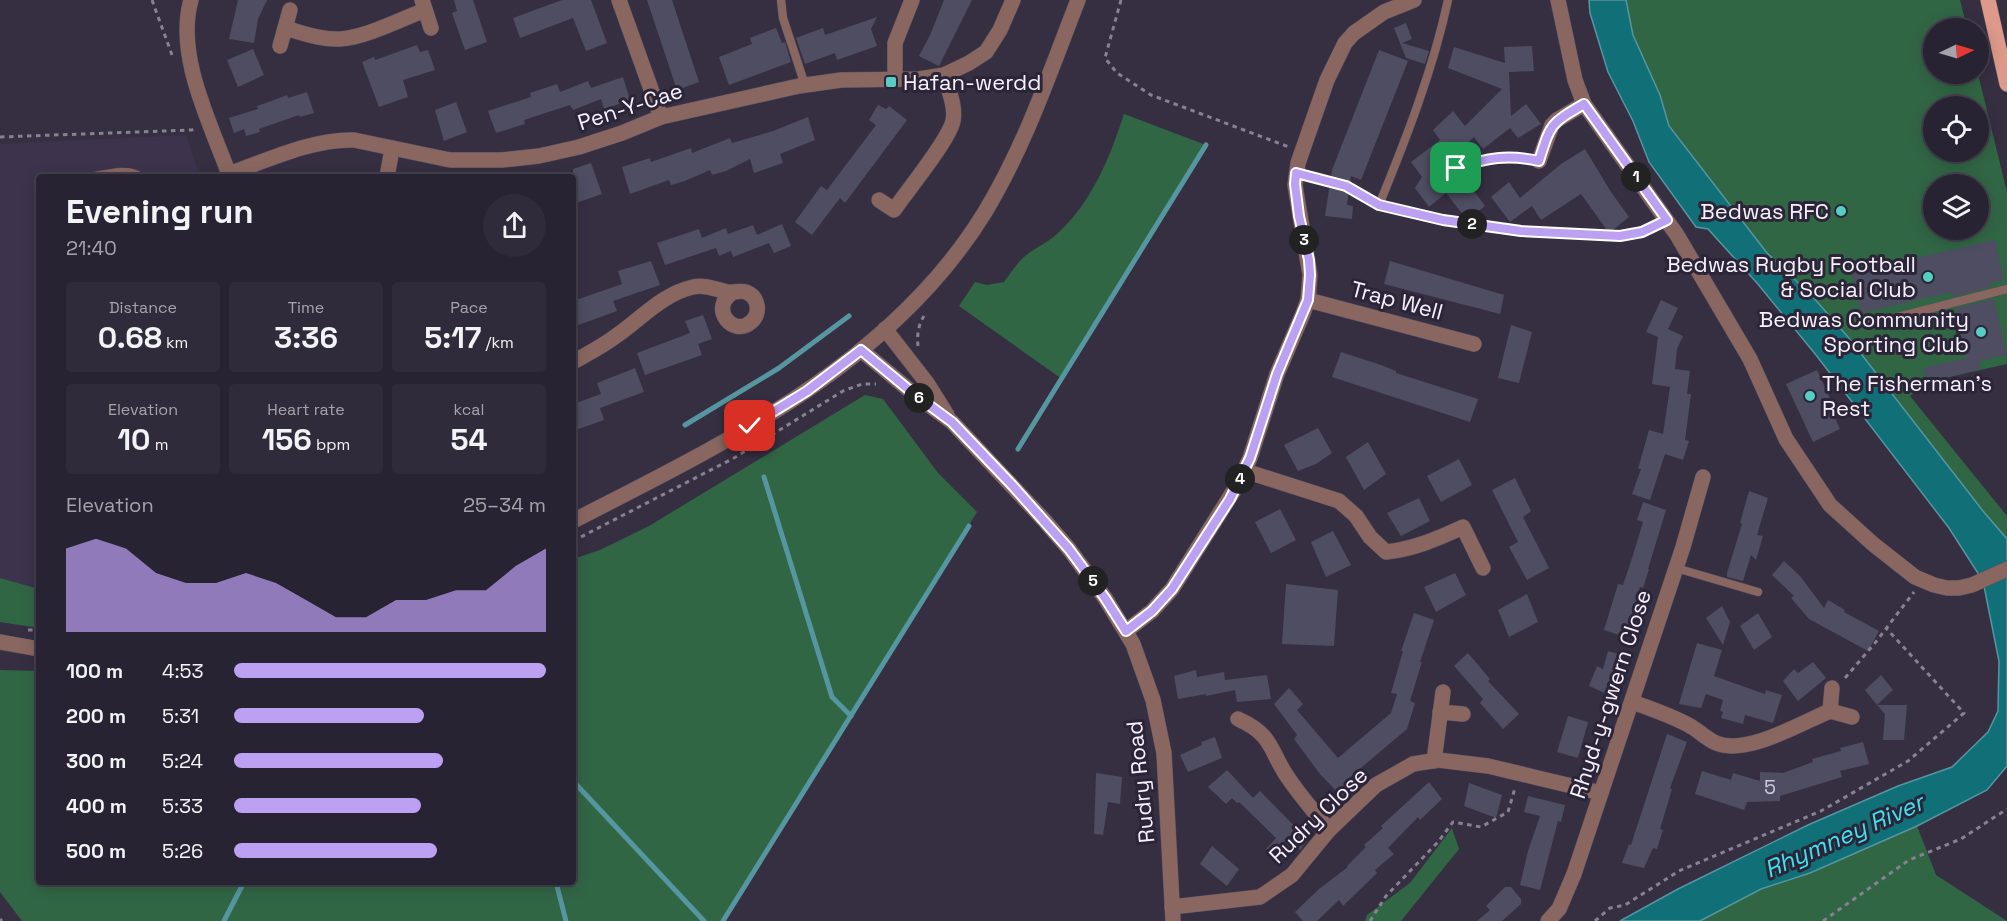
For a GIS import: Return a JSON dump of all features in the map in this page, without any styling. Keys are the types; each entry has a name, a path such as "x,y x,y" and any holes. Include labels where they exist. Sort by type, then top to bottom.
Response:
{"main road":[{"path":"1988,0 2007,84"}],"street":[{"name":"Pen-Y-Cae","path":"191,0 186,24 190,68 229,174"},
{"path":"619,0 661,117"},
{"path":"895,79 895,43 912,0"},
{"name":"Pen-Y-Cae","path":"235,174 297,150 331,141 354,140 450,160 502,160 539,156 579,147 661,117 805,85 841,80 919,79 944,75 986,52 1013,0"},
{"path":"576,519 692,461 807,391 885,329 938,275 985,212 1020,144 1077,0"},
{"path":"1126,631 1152,611 1172,589 1230,499 1245,471 1277,374 1308,300 1309,260 1299,216 1295,184 1302,151 1319,100 1346,44 1364,24 1384,12 1414,0"},
{"path":"1558,0 1575,80 1584,104 1667,220 1749,359 1786,439 1830,505 1873,544 1922,581 1947,588 1959,588 1983,581 2007,569"},
{"path":"285,28 325,38 342,39 359,35 424,5 431,28"},
{"path":"280,46 290,9"},
{"path":"879,200 894,210 947,136 953,120 944,75"},
{"path":"1539,161 1552,125 1584,104"},
{"path":"388,174 392,149"},
{"path":"576,360 616,336 656,305 675,294 694,286 707,286 732,293"},
{"name":"Trap Well","path":"1308,300 1474,344"},
{"path":"885,329 927,383 952,422"},
{"path":"861,350 952,422"},
{"name":"Rudry Road","path":"952,422 1069,549 1126,631 1146,678 1159,723 1164,753 1173,914"},
{"path":"1245,471 1339,501 1356,516 1370,537 1386,552 1423,545 1462,527 1483,568"},
{"name":"Rhyd-y-gwern Close","path":"1548,921 1559,909 1571,883 1676,568 1703,477"},
{"path":"0,642 36,648"},
{"path":"1830,711 1832,688"},
{"path":"1434,761 1443,692"},
{"path":"1632,702 1692,727 1716,743 1734,747 1763,741 1830,711 1852,717"},
{"path":"1440,712 1463,714"},
{"path":"1239,719 1265,735 1289,780 1329,830"},
{"name":"Rudry Close","path":"1173,914 1260,897 1292,874 1329,830 1376,786 1413,764 1434,761 1488,766 1601,793"}],"lane":[{"path":"781,0 783,18 805,85"},
{"path":"1379,205 1422,92 1448,0"},
{"path":"1456,168 1488,158 1520,157 1539,161"},
{"path":"112,174 127,172 137,174"},
{"path":"1870,324 2007,289"},
{"path":"1676,568 1758,592"}],"path":[{"path":"1121,0 1105,58 1117,73 1151,94 1302,151"},
{"path":"0,137 192,130 210,122"},
{"path":"1296,173 1346,186 1379,205 1443,220 1521,231 1620,236 1642,232 1667,220"},
{"path":"1832,688 1839,684 1922,581"},
{"path":"1595,921 1610,908 1625,905 1679,871 1821,811 1908,761 1964,713 1886,628"},
{"path":"1370,921 1386,896 1438,842 1453,822 1481,827 1508,812 1519,773"},
{"path":"1823,921 1909,860 1961,839 2007,809"}],"shaded area":[{"name":"Bedwas RFC","path":"1626,0 1960,0 1964,18 1923,18 1923,84 1980,84 1983,96 1923,96 1923,162 1989,162 1989,119 2007,192 2007,364 1927,382 1910,396 2007,516 2007,539 1848,337 1812,296 1767,253 1669,126 1660,95 1633,35"},
{"path":"1124,114 1206,145 1062,379 959,306 975,282 987,285 1004,282 1024,257 1054,237 1070,221 1098,178 1113,146"},
{"path":"186,135 199,174 36,174 36,588 0,578 0,144"},
{"path":"865,395 883,399 938,473 977,512 723,921 22,921 0,892 0,670 36,671 36,885 576,885 576,558 600,550 649,526"},
{"path":"0,578 36,588 36,628 0,622"},
{"path":"1917,826 1936,875 2007,921 1700,921 1761,889 1810,873"},
{"path":"1452,828 1459,849 1401,921 1365,921 1367,915 1410,883"}],"water":[{"name":"Rhymney River","path":"1589,0 1626,0 1633,35 1660,95 1669,126 1767,253 1812,296 1848,337 2007,539 2007,766 1987,790 1917,826 1810,873 1761,889 1700,921 1620,921 1678,889 1808,825 1898,786 1952,767 1988,732 1998,711 1999,661 1983,581 1949,528 1816,355 1757,283 1708,229 1696,227 1649,162 1633,121 1608,72 1590,13"}],"building":[{"path":"238,0 267,0 258,19 254,43 229,39"},
{"path":"454,0 473,0 487,42 465,50 452,13 457,11"},
{"path":"562,0 591,0 607,43 586,51 573,18 520,38 513,18"},
{"path":"647,0 672,0 699,82 677,90"},
{"path":"944,0 972,0 939,66 919,56"},
{"path":"877,17 871,29 877,46 837,60 835,53 805,64 796,38 823,28 825,35"},
{"path":"1406,23 1412,39 1402,43 1429,51 1425,64 1406,58 1394,28"},
{"path":"776,28 782,43 785,42 791,62 729,85 719,57 752,44 750,38"},
{"path":"417,45 420,52 428,50 435,70 403,80 408,97 379,107 362,62 374,57 375,60"},
{"path":"1532,46 1534,71 1509,72 1511,116 1526,104 1541,124 1518,138 1510,128 1483,149 1474,137 1441,167 1455,186 1465,179 1485,206 1467,220 1446,193 1429,207 1415,188 1422,177 1411,162 1440,140 1433,130 1453,111 1465,126 1502,89 1448,68 1454,47 1505,63 1504,47"},
{"path":"253,49 264,75 238,87 227,60"},
{"path":"1379,50 1408,61 1361,180 1351,176 1347,205 1353,206 1352,219 1325,216 1332,170"},
{"path":"623,77 630,100 604,109 601,99 573,110 570,105 524,120 525,124 496,133 488,111 531,97 530,93 557,84 560,92 588,81 591,88"},
{"path":"307,92 314,113 300,117 299,115 246,136 244,129 234,133 229,118 258,109 257,106 287,95 288,98"},
{"path":"456,102 467,132 444,141 435,110"},
{"path":"878,105 886,109 889,106 907,120 845,203 840,198 812,235 795,222 821,186 827,190 876,125 869,120"},
{"path":"808,117 815,140 780,154 783,163 754,173 750,159 726,171 712,175 710,170 685,181 671,185 669,180 630,194 622,167 650,158 651,162 691,148 692,153 730,138 732,143 773,131"},
{"path":"1585,149 1629,217 1609,233 1581,194 1541,220 1532,206 1510,222 1491,197 1509,182 1520,198 1561,164"},
{"path":"591,163 602,194 576,203 576,174 573,174 573,169"},
{"path":"782,224 791,246 774,253 769,243 733,257 731,251 719,256 716,248 665,265 657,243 699,229 702,238 726,228 728,234 753,225 757,235"},
{"name":"Bedwas Rugby Football & Social Club","path":"1995,240 2004,280 1990,283 1991,287 1953,297 1952,292 1861,313 1852,273"},
{"path":"651,261 660,285 613,301 617,311 576,326 576,300 622,284 618,271"},
{"path":"1390,261 1504,295 1500,314 1384,284"},
{"name":"Bedwas Community Sporting Club","path":"1994,299 2007,355 1979,361 1981,369 1927,382 1923,368 1967,358 1956,308"},
{"path":"1661,300 1678,308 1668,329 1683,336 1677,349 1675,369 1690,371 1687,394 1691,394 1685,440 1689,441 1683,460 1665,454 1650,500 1632,494 1641,469 1638,469 1649,430 1663,434 1670,387 1652,384 1658,337 1646,332"},
{"path":"703,315 712,339 698,344 702,355 645,375 637,353 690,333 685,321"},
{"path":"1511,325 1532,332 1519,383 1498,378"},
{"path":"1341,352 1381,365 1396,373 1478,399 1470,422 1332,377"},
{"path":"635,368 644,392 600,408 604,420 576,430 576,403 601,394 597,383"},
{"name":"The Fisherman's Rest","path":"1817,370 1834,407 1831,409 1840,429 1813,442 1786,384"},
{"path":"1318,428 1332,453 1316,464 1298,471 1284,445"},
{"path":"1368,442 1386,474 1364,490 1346,457"},
{"path":"1459,459 1472,485 1441,502 1427,476"},
{"path":"1515,478 1531,511 1523,517 1549,568 1527,580 1509,547 1518,542 1492,490"},
{"path":"1749,491 1768,498 1757,535 1763,536 1756,560 1751,555 1743,581 1727,577 1727,573"},
{"path":"1419,498 1430,521 1401,536 1387,513"},
{"path":"1643,502 1666,510 1643,588 1640,587 1625,637 1604,630 1618,584 1623,585 1633,555 1643,522 1637,520"},
{"path":"1280,509 1296,540 1271,553 1255,522"},
{"path":"1333,531 1351,565 1326,577 1311,542"},
{"path":"1784,561 1800,576 1824,608 1828,600 1845,610 1844,612 1879,631 1868,651 1809,619 1791,598 1794,596 1772,575"},
{"path":"1455,573 1466,595 1436,612 1424,587"},
{"path":"1286,584 1338,590 1334,646 1282,644"},
{"path":"1527,594 1538,622 1509,637 1498,610"},
{"path":"1722,606 1730,622 1723,645 1706,618"},
{"path":"1414,613 1434,620 1410,701 1415,703 1407,729 1349,778 1358,788 1346,801 1320,774 1294,739 1297,735 1274,704 1289,688 1303,704 1297,710 1338,758 1391,713 1397,694 1391,693 1403,651 1401,651"},
{"path":"1758,613 1772,637 1754,650 1740,626"},
{"path":"1697,643 1722,650 1714,676 1765,694 1766,690 1782,695 1773,723 1745,715 1743,724 1721,718 1723,700 1706,694 1701,708 1679,704"},
{"path":"1608,651 1625,656 1609,695 1589,686 1597,666 1603,669"},
{"path":"1468,653 1490,679 1488,681 1519,714 1503,729 1480,703 1483,699 1454,666"},
{"path":"1813,662 1826,678 1798,701 1783,681 1794,669 1798,673"},
{"path":"1196,670 1197,677 1224,672 1225,680 1267,675 1271,699 1237,702 1235,690 1178,699 1174,676"},
{"path":"1881,675 1893,690 1877,705 1865,690"},
{"path":"1877,705 1907,705 1904,740 1883,740 1885,714"},
{"path":"1568,716 1588,722 1578,758 1557,752"},
{"path":"1667,734 1687,742 1670,788 1672,789 1660,829 1663,830 1657,849 1653,848 1644,868 1622,863 1629,844 1631,845"},
{"path":"1215,737 1222,758 1188,772 1180,755 1202,745 1201,742"},
{"path":"1863,742 1869,764 1840,771 1842,777 1780,796 1780,801 1747,802 1744,810 1695,794 1702,771 1731,780 1733,773 1760,781 1760,772 1783,773 1813,762 1812,759 1841,751 1840,748"},
{"path":"1227,770 1253,798 1260,791 1308,840 1300,850 1296,848 1280,864 1266,849 1276,838 1239,802 1237,803 1232,798 1226,804 1208,787"},
{"path":"1096,773 1122,777 1120,804 1108,802 1103,835 1094,834"},
{"path":"1429,782 1442,799 1420,820 1418,817 1388,848 1394,854 1375,870 1377,873 1343,906 1339,900 1317,921 1303,921 1295,912 1319,889 1348,867 1366,847 1364,845 1383,828 1381,826"},
{"path":"1469,783 1502,795 1496,818 1464,806"},
{"path":"1528,796 1565,805 1561,822 1558,821 1540,890 1520,885 1540,816 1524,812"},
{"path":"1212,846 1239,869 1227,886 1200,864"},
{"path":"1505,887 1511,887 1521,899 1521,904 1502,921 1477,921 1490,910 1486,906"}],"waterway":[{"path":"1018,449 1206,145"},
{"path":"685,425 779,368 849,316"},
{"path":"764,477 832,697 851,716"},
{"path":"723,921 969,526"},
{"path":"576,784 704,921"},
{"path":"224,921 242,885"},
{"path":"557,885 566,921"}],"place":[{"name":"Hafan-werdd","path":"891,82"},
{"name":"Bedwas RFC","path":"1841,211"},
{"name":"Bedwas Rugby Football & Social Club","path":"1928,277"},
{"name":"Bedwas Community Sporting Club","path":"1981,332"},
{"name":"The Fisherman's Rest","path":"1810,396"}],"route":[{"path":"750,426 807,391 861,350 952,422 1012,485 1069,549 1126,631 1152,611 1172,589 1230,499 1250,458 1277,374 1308,300 1309,260 1299,216 1296,173 1346,186 1363,198 1379,205 1443,220 1521,231 1620,236 1642,232 1667,220 1584,104 1552,125 1539,161 1520,157 1488,158 1456,168"}]}
